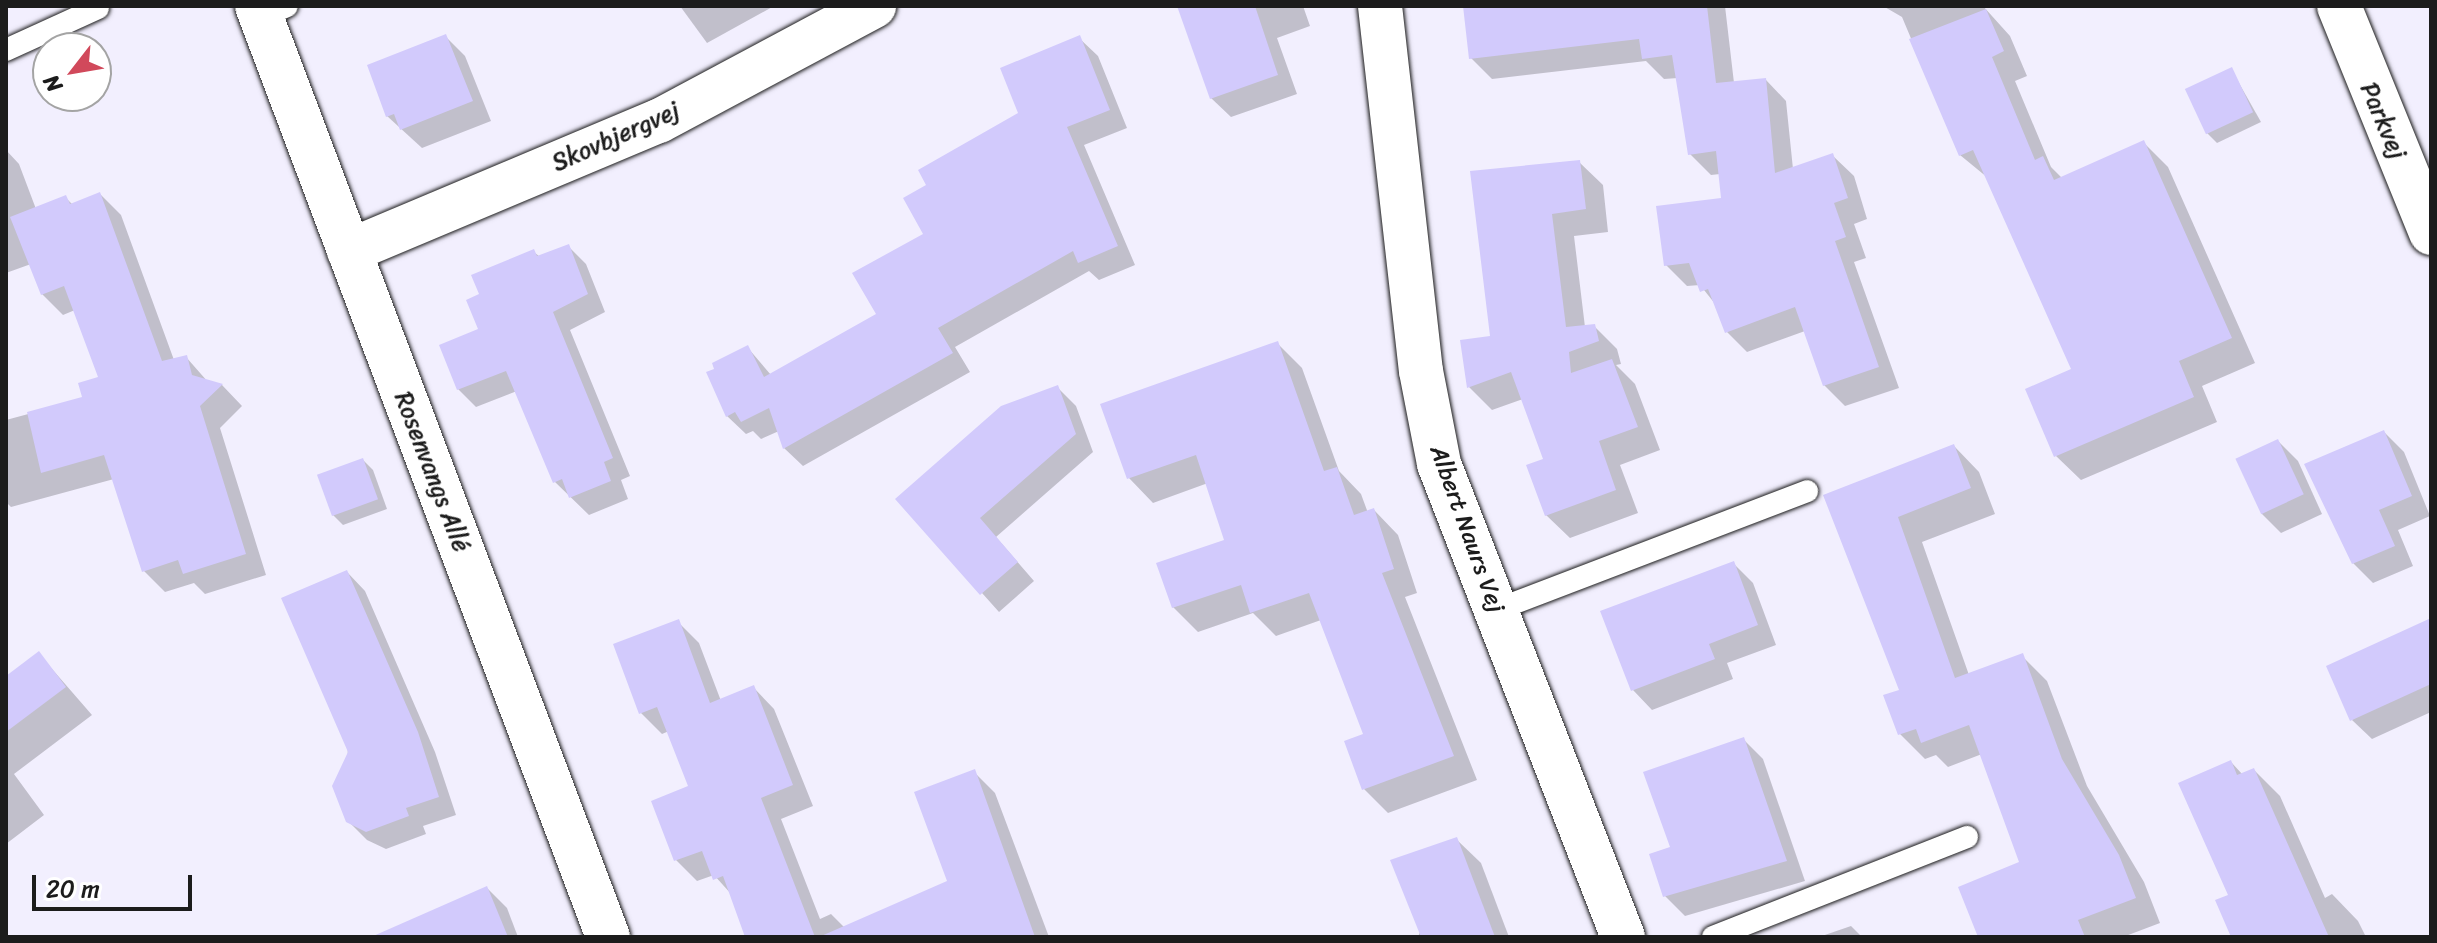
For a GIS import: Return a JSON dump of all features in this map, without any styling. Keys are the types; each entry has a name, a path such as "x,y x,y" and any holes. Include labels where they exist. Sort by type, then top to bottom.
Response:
{"street":[{"name":"Skovbjergvej","path":"349,251 659,121 874,6"},
{"name":"Albert Naurs Vej","path":"1380,6 1421,371 1439,464 1623,937"},
{"name":"Parkvej","path":"2339,6 2431,233"},
{"name":"Rosenvangs Allé","path":"268,10 349,251 608,937"}],"lane":[{"path":"6,50 98,8"},
{"path":"1496,610 1807,491"},
{"path":"1713,937 1967,837"}],"building":[{"path":"1177,6 1255,6 1278,75 1210,99"},
{"path":"1463,6 1707,6 1716,83 1766,78 1775,173 1833,153 1848,198 1834,203 1846,237 1835,241 1879,367 1823,386 1795,307 1725,333 1708,289 1700,292 1689,263 1664,266 1656,206 1721,198 1716,151 1688,155 1672,55 1642,59 1639,39 1469,59"},
{"path":"1986,9 2004,51 1992,57 2035,160 2043,156 2054,180 2144,140 2232,338 2179,361 2194,397 2054,457 2025,389 2071,369 1973,150 1959,156 1909,39"},
{"path":"446,34 473,101 400,130 394,114 386,117 367,65"},
{"path":"1080,35 1110,110 1067,127 1118,246 1078,263 1073,251 938,328 953,353 783,449 769,408 741,422 735,412 726,417 706,372 714,369 712,363 748,345 764,377 876,314 852,273 923,234 903,198 926,185 918,170 1018,113 1000,68"},
{"path":"2232,67 2253,112 2206,134 2185,89"},
{"path":"1580,160 1586,209 1552,214 1566,327 1595,324 1599,341 1569,352 1571,373 1612,359 1638,427 1599,441 1616,490 1545,516 1526,465 1543,459 1511,372 1467,388 1460,340 1490,336 1470,171"},
{"path":"100,192 162,361 187,355 192,375 223,384 200,406 246,554 183,574 178,560 142,572 104,455 41,473 27,412 82,397 78,383 98,377 64,286 41,295 10,217 66,195 70,204"},
{"path":"569,244 588,294 553,312 613,458 604,462 611,481 569,498 562,479 553,483 506,371 457,390 439,345 478,329 466,300 479,294 471,275 534,249 537,256"},
{"path":"1278,341 1324,471 1337,467 1354,515 1374,508 1394,569 1382,573 1454,756 1362,790 1344,741 1363,734 1309,593 1250,613 1241,585 1172,608 1156,563 1224,540 1196,455 1127,479 1100,404"},
{"path":"1058,385 1076,434 980,518 1018,562 980,595 895,499 1001,406"},
{"path":"2384,430 2412,496 2379,510 2395,546 2352,564 2304,464"},
{"path":"2278,439 2304,494 2261,514 2235,459"},
{"path":"1954,444 1971,488 1898,517 1955,678 2023,653 2062,759 2119,855 2136,898 2078,920 2085,937 1978,937 1958,887 2019,862 1969,725 1921,743 1916,729 1898,735 1883,695 1899,690 1823,495"},
{"path":"363,458 378,499 332,516 317,475"},
{"path":"1734,561 1758,625 1709,644 1715,659 1631,691 1600,611"},
{"path":"347,570 418,732 439,797 406,808 409,816 366,832 346,822 332,786 348,752 281,598"},
{"path":"2431,618 2431,684 2350,721 2326,666"},
{"path":"679,619 710,703 754,685 793,785 761,798 815,937 745,937 723,876 713,880 702,851 674,861 651,801 688,786 657,707 639,714 613,644"},
{"path":"39,651 66,687 6,732 6,676"},
{"path":"1744,737 1787,861 1663,897 1649,854 1670,847 1643,772"},
{"path":"2231,760 2237,775 2254,768 2329,937 2231,937 2215,900 2228,895 2178,783"},
{"path":"975,769 1035,937 819,937 947,881 914,792"},
{"path":"1457,837 1495,937 1421,937 1390,860"},
{"path":"487,886 508,937 371,937"}]}
